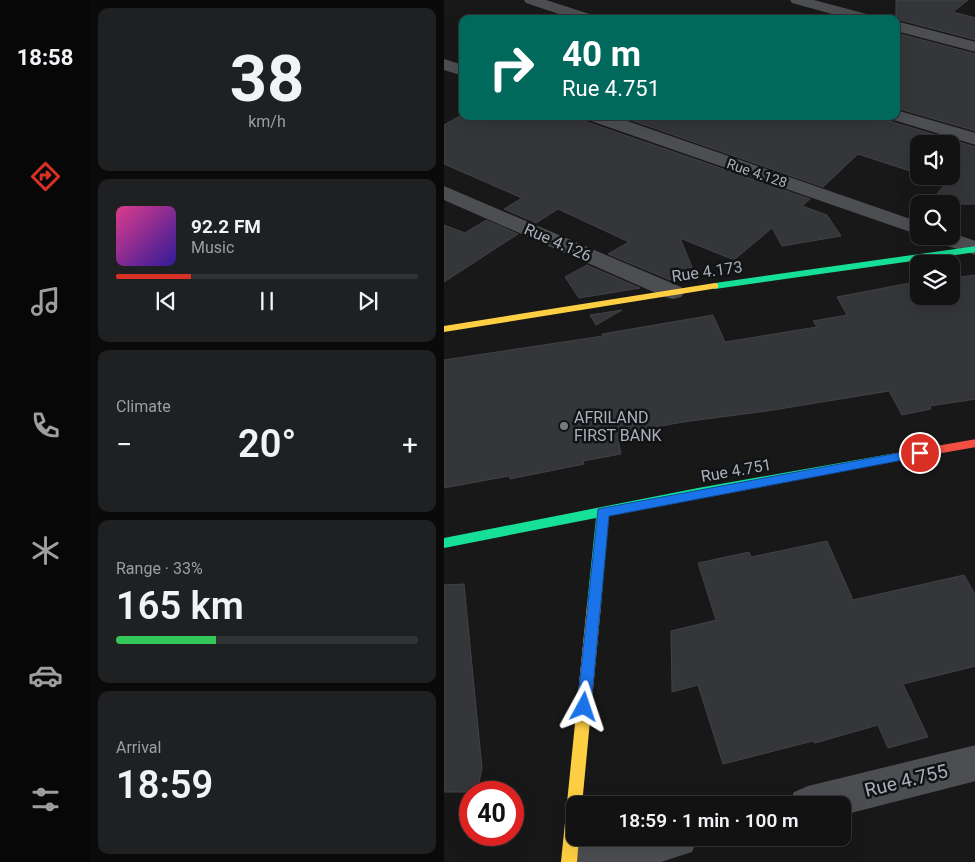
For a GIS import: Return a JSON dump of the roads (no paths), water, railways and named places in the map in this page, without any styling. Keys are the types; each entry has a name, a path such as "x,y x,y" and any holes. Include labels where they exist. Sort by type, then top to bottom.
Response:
{"street":[{"path":"531,0 578,15"},
{"path":"797,0 854,15"},
{"path":"900,27 975,47"},
{"path":"444,64 459,69"},
{"path":"900,115 975,138"},
{"name":"Rue 4.128","path":"606,120 910,226"},
{"name":"Rue 4.126","path":"444,192 673,292"},
{"path":"960,243 975,249"},
{"name":"Rue 4.173","path":"444,329 673,292 975,249"},
{"name":"Rue 4.751","path":"444,543 975,443"},
{"path":"569,862 603,512"},
{"name":"Rue 4.755","path":"844,796 975,763"},
{"path":"581,862 646,846"}],"place":[{"name":"AFRILAND FIRST BANK","path":"564,426"}]}
